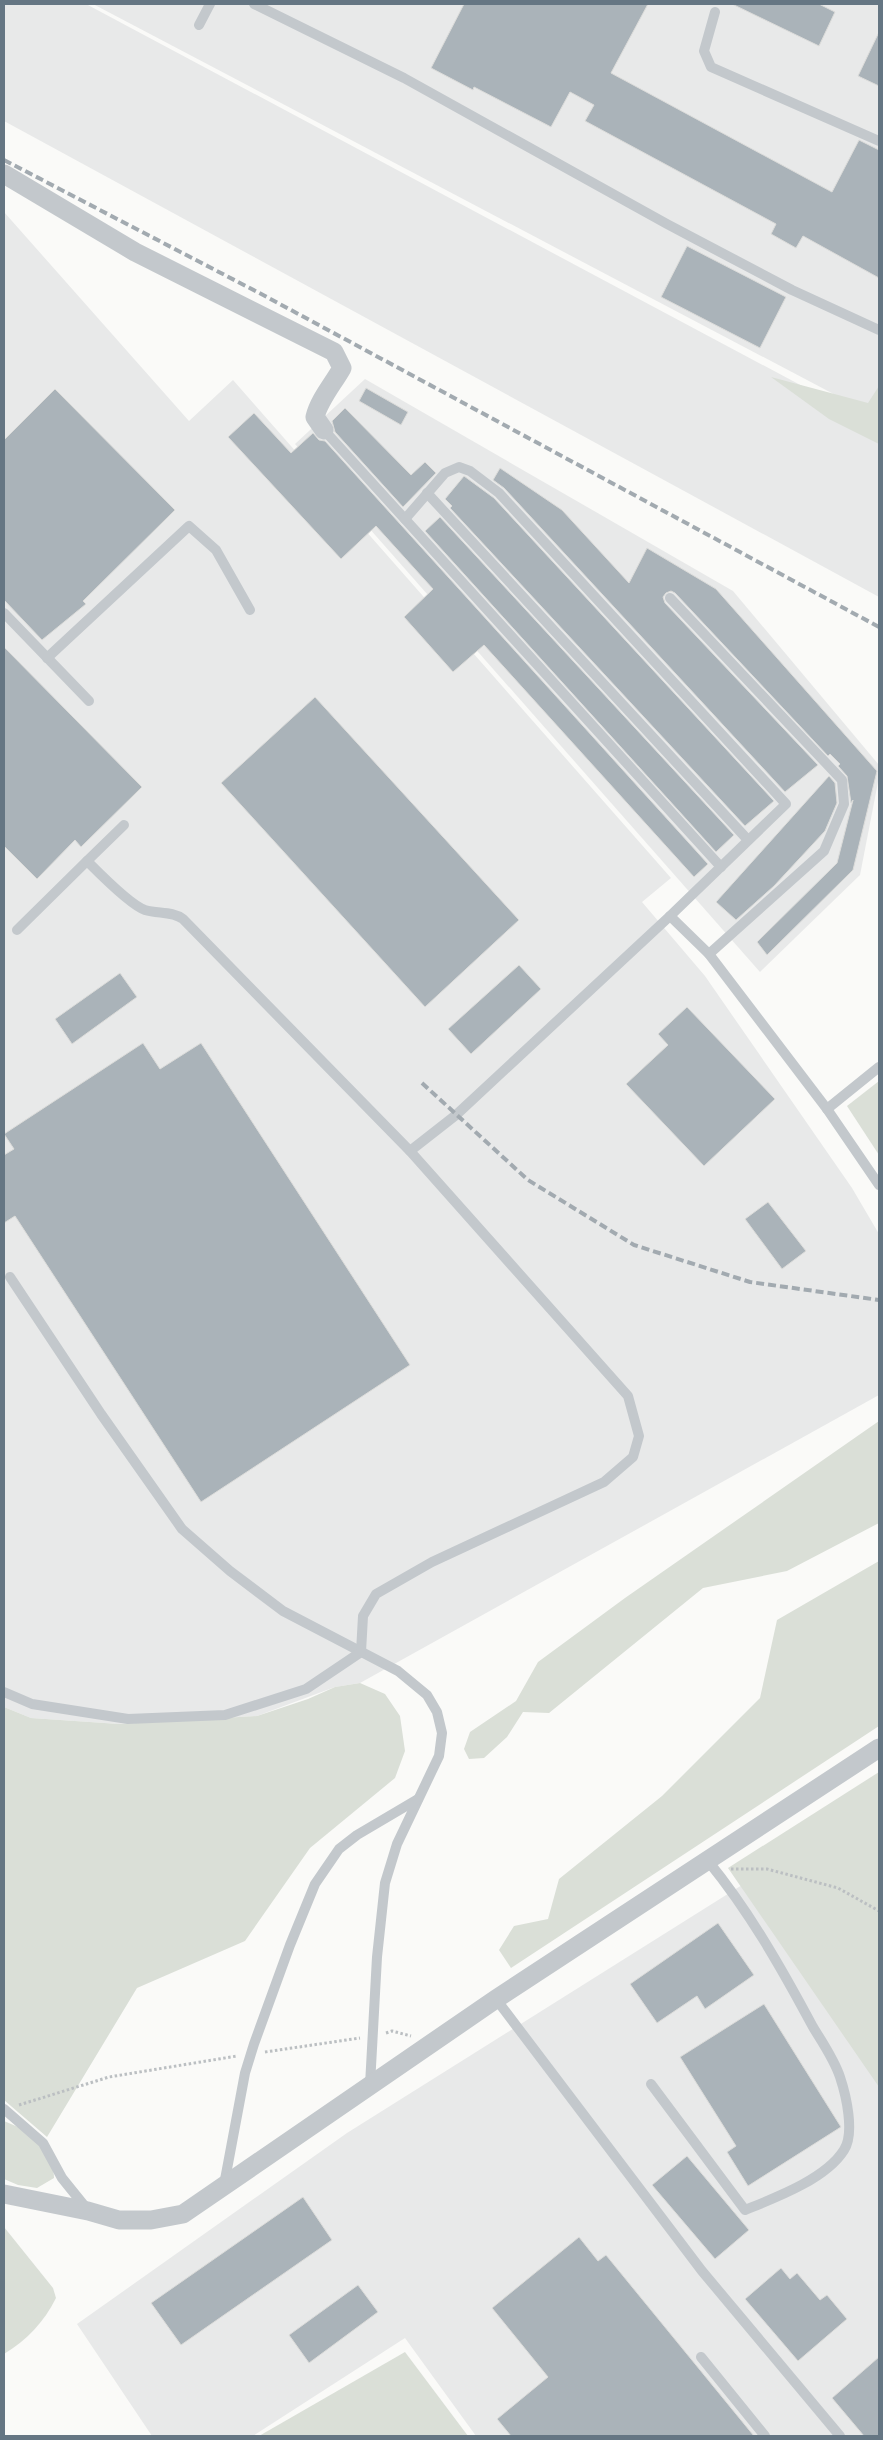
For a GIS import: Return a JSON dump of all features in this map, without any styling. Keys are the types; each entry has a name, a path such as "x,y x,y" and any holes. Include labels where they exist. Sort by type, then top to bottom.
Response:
{"street":[{"path":"4,174 135,252 334,352 342,368 327,395 318,406 315,417 324,430"},
{"path":"4,2194 88,2211 119,2220 151,2220 183,2214 496,1999 712,1865 879,1748"}],"lane":[{"path":"199,25 210,4"},
{"path":"254,4 404,78 676,229 792,290 879,330"},
{"path":"715,12 704,51 711,67 879,141"},
{"path":"324,430 721,866"},
{"path":"405,519 445,474 459,467 470,471 499,493 786,804 670,916 456,1115 410,1151"},
{"path":"427,493 748,840"},
{"path":"47,658 189,526 216,550 250,610"},
{"path":"670,598 842,780 844,804 824,851 709,954"},
{"path":"4,612 89,701"},
{"path":"17,930 124,825"},
{"path":"87,861 105,879 144,910 178,916 183,920 410,1151 628,1396 638,1436 632,1457 604,1482 432,1562 376,1594 363,1616 361,1652"},
{"path":"670,916 709,954 827,1108 879,1185"},
{"path":"827,1108 879,1067"},
{"path":"10,1277 101,1414 182,1529 230,1571 283,1611 398,1671 428,1695 436,1712 442,1733 439,1756 397,1844 385,1883 377,1948 370,2085"},
{"path":"4,1692 32,1704 128,1720 225,1715 306,1688 361,1652"},
{"path":"224,2185 245,2073 305,1906 325,1869 339,1850 357,1835 419,1798"},
{"path":"651,2084 745,2210 785,2194 820,2175 845,2150 851,2126 840,2076 798,1998 733,1891 712,1865"},
{"path":"496,1999 702,2271 840,2436"},
{"path":"4,2109 43,2143 62,2178 88,2211"},
{"path":"700,2357 764,2436"}],"path":[{"path":"712,1865 767,1869 838,1888 879,1911"},
{"path":"4,2109 109,2077 373,2036 392,2031 430,2044"}],"shaded area":[{"path":"4,4 86,4 879,427 879,597 4,121"},
{"path":"93,4 879,4 879,418"},
{"path":"4,212 189,421 233,380 671,878 642,902 705,976 852,1188 879,1234 879,1395 360,1683 335,1687 257,1716 119,1724 31,1718 4,1707"},
{"path":"771,377 868,403 879,386 879,444 829,419"},
{"path":"365,379 733,591 879,765 879,777 860,875 760,972 295,444"},
{"path":"879,1081 879,1155 847,1106"},
{"path":"879,1421 879,1523 787,1571 703,1588 549,1713 523,1712 507,1737 484,1758 469,1759 464,1749 470,1732 516,1701 538,1662 625,1598"},
{"path":"879,1561 879,1726 511,1968 499,1950 514,1926 548,1919 559,1879 662,1796 760,1698 777,1620"},
{"path":"360,1683 385,1694 400,1716 405,1751 395,1778 310,1848 245,1941 137,1988 47,2137 4,2100 4,1707 31,1718 119,1724 257,1716 308,1699 335,1687"},
{"path":"879,1772 879,2087 728,1868"},
{"path":"758,1875 879,2048 879,2436 476,2436 405,2338 253,2436 152,2436 77,2324 347,2133"},
{"path":"4,2121 22,2129 39,2144 48,2158 54,2178 37,2188 18,2185 4,2179"},
{"path":"4,2227 53,2288 56,2298 34,2330 4,2354"},
{"path":"405,2352 468,2436 259,2436"}],"building":[{"path":"464,4 648,4 611,73 832,192 859,140 879,150 879,278 803,236 796,248 771,234 776,224 585,121 594,105 570,92 551,127 474,87 473,90 431,68"},
{"path":"732,4 819,4 835,12 819,46"},
{"path":"879,32 879,86 858,76"},
{"path":"687,246 786,297 760,348 661,297"},
{"path":"366,388 408,412 401,425 359,401"},
{"path":"55,389 175,510 83,601 86,604 42,640 4,600 4,440"},
{"path":"345,408 411,475 425,462 436,473 403,507 335,432 332,421"},
{"path":"254,413 291,453 313,433 319,440 325,441 708,864 694,877 484,645 453,672 404,617 433,589 376,526 341,559 228,437"},
{"path":"500,468 562,510 629,583 647,548 716,589 877,771 853,870 767,955 757,942 837,863 853,800 851,803 847,776 838,766 840,764 830,754 828,756 675,593 671,591 666,593 663,597 665,603 818,765 785,792 504,488 493,480"},
{"path":"464,476 494,498 774,801 745,826 450,508 452,506 445,499"},
{"path":"440,517 734,835 716,852 425,531"},
{"path":"4,647 142,787 81,847 75,840 37,879 4,846"},
{"path":"315,697 519,920 425,1007 221,783"},
{"path":"829,776 835,783 837,803 825,831 774,886 736,920 716,902"},
{"path":"519,965 541,989 471,1054 448,1029"},
{"path":"120,973 137,997 72,1044 55,1019"},
{"path":"687,1007 775,1099 704,1166 626,1084 668,1045 658,1034"},
{"path":"143,1043 160,1069 201,1043 410,1365 201,1502 15,1216 4,1223 4,1155 14,1149 4,1134"},
{"path":"768,1202 806,1251 782,1269 745,1219"},
{"path":"718,1923 754,1975 705,2009 697,1996 657,2023 630,1984"},
{"path":"764,2004 841,2127 748,2186 727,2152 736,2146 680,2057"},
{"path":"687,2156 749,2230 715,2259 652,2185"},
{"path":"303,2197 332,2240 181,2345 151,2303"},
{"path":"579,2237 598,2261 606,2255 754,2436 511,2436 497,2419 548,2377 492,2308"},
{"path":"781,2268 790,2279 797,2273 820,2300 827,2295 847,2319 798,2361 745,2299"},
{"path":"358,2285 378,2312 309,2363 289,2335"},
{"path":"879,2357 879,2436 864,2436 832,2398"}],"railway":[{"path":"4,160 265,296 879,627"},
{"path":"422,1083 528,1180 634,1245 750,1282 879,1300"}]}
